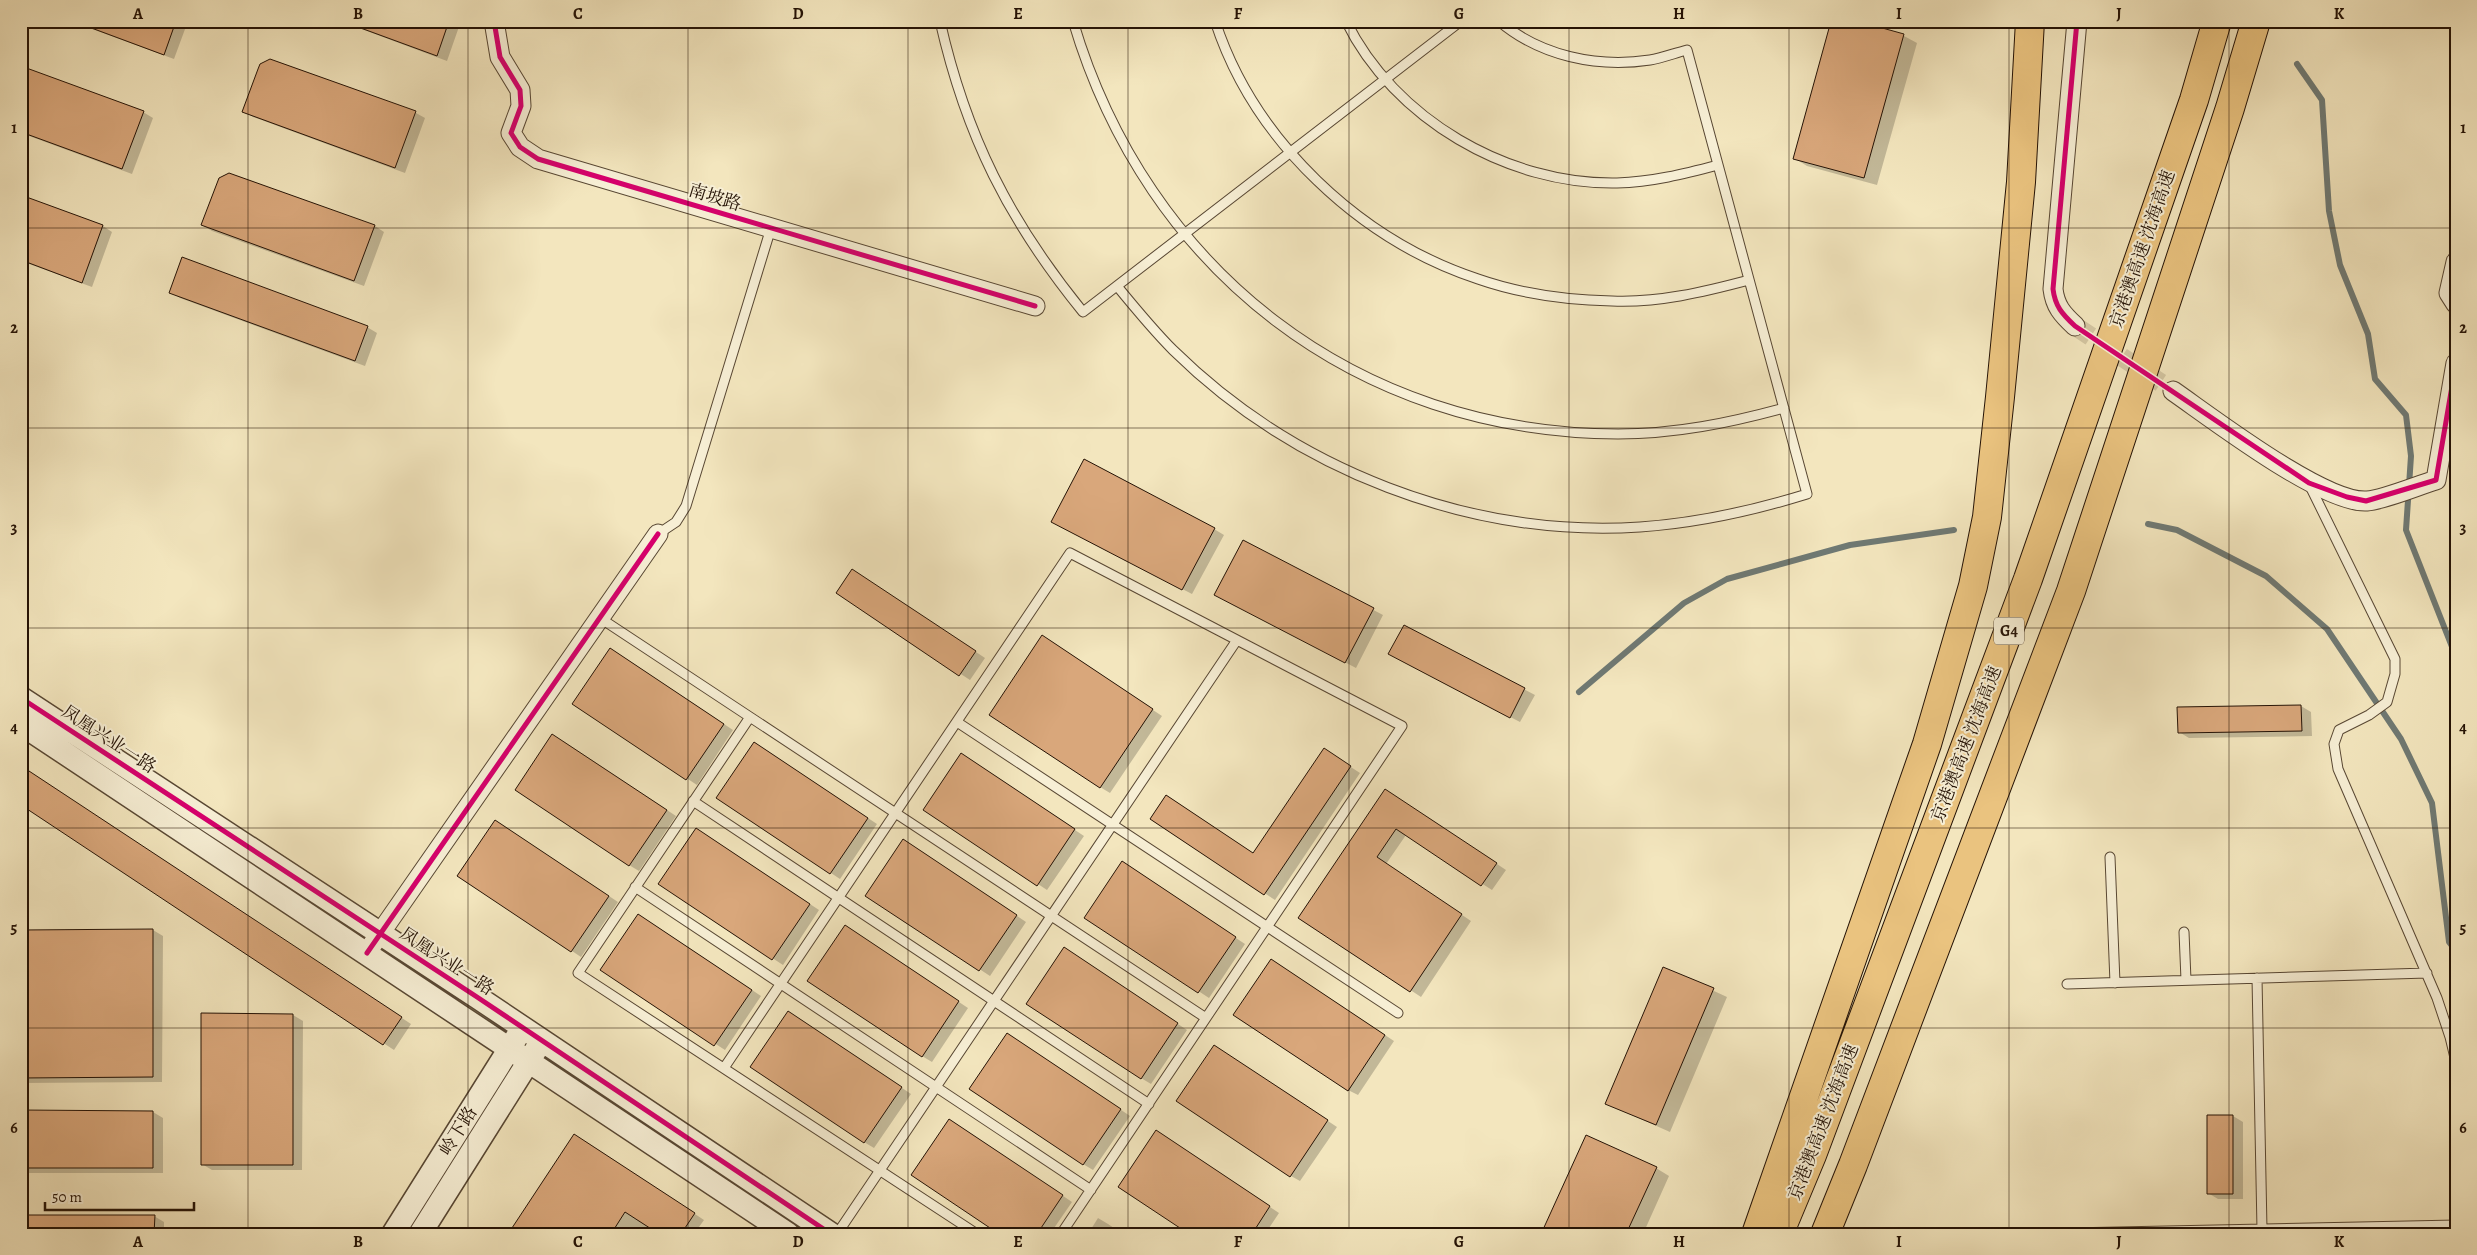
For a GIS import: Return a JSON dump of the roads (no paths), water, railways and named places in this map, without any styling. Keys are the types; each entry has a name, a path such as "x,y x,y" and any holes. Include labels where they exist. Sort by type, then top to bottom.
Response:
{"highway":[{"path":"1756,1234 1927,744 1973,586 1987,517 2001,388 2021,182 2030,21"},
{"name":"京港澳高速 沈海高速","path":"1780,1234 1812,1155 2028,579 2194,100 2217,21"},
{"name":"G4","path":"1825,1234 2071,591 2230,108 2256,21"}],"street":[{"name":"南坡路","path":"494,21 500,57 520,90 521,106 511,133 520,147 538,159 1035,306"},
{"path":"2075,326 2062,314 2054,302 2053,288 2077,21"},
{"path":"2456,262 2449,293 2456,304"},
{"path":"2173,391 2309,483 2347,497 2366,501 2436,480 2456,363"},
{"path":"367,953 658,534"},
{"name":"凤凰兴业一路","path":"21,698 523,1028 831,1234"},
{"name":"凤凰兴业一路","path":"21,724 511,1048 788,1234"},
{"name":"岭下路","path":"393,1234 523,1028"},
{"name":"岭下路","path":"420,1234 542,1041"}],"lane":[{"path":"940,21 962,105 980,150 1001,193 1025,235 1052,274 1083,312 1461,21"},
{"path":"1073,21 1097,92 1114,129 1157,200 1184,234 1240,292 1306,343 1378,383 1456,412 1537,429 1620,434 1703,427 1784,408"},
{"path":"1215,21 1238,74 1262,115 1290,152 1322,185 1350,209 1395,241 1435,262 1522,292 1568,299 1614,302 1659,299 1704,292 1749,280"},
{"path":"1346,21 1353,36 1385,79 1430,120 1466,144 1514,166 1564,178 1616,183 1668,178 1718,165"},
{"path":"1117,286 1173,350 1238,405 1273,430 1310,452 1388,488 1469,512 1554,526 1639,527 1724,516 1807,494 1687,50 1651,60 1614,63 1577,59 1542,48 1509,30 1499,21"},
{"path":"658,534 676,522 686,506 771,228"},
{"path":"2309,483 2395,660 2395,674 2387,702 2369,715 2339,730 2334,744 2338,769 2426,973 2450,1037 2456,1062"},
{"path":"724,1068 1070,553 1402,726 1061,1234"},
{"path":"600,618 1206,1018"},
{"path":"837,1234 1236,640"},
{"path":"750,717 578,973 977,1234"},
{"path":"957,722 1398,1013"},
{"path":"693,801 1148,1104"},
{"path":"2110,857 2115,983"},
{"path":"635,887 1091,1190"},
{"path":"2184,932 2186,980"},
{"path":"2067,984 2426,973"},
{"path":"2257,978 2262,1229"},
{"path":"2026,1234 2456,1225"}],"waterway":[{"path":"2297,64 2322,100 2329,211 2340,265 2368,334 2375,379 2406,415 2411,456 2406,530 2456,657"},
{"path":"2148,524 2177,530 2266,576 2327,629 2401,739 2432,803 2449,942 2456,951"},
{"path":"1579,692 1684,603 1727,579 1850,545 1954,530"}],"tunnel":[{"path":"2075,326 2173,391"}]}
